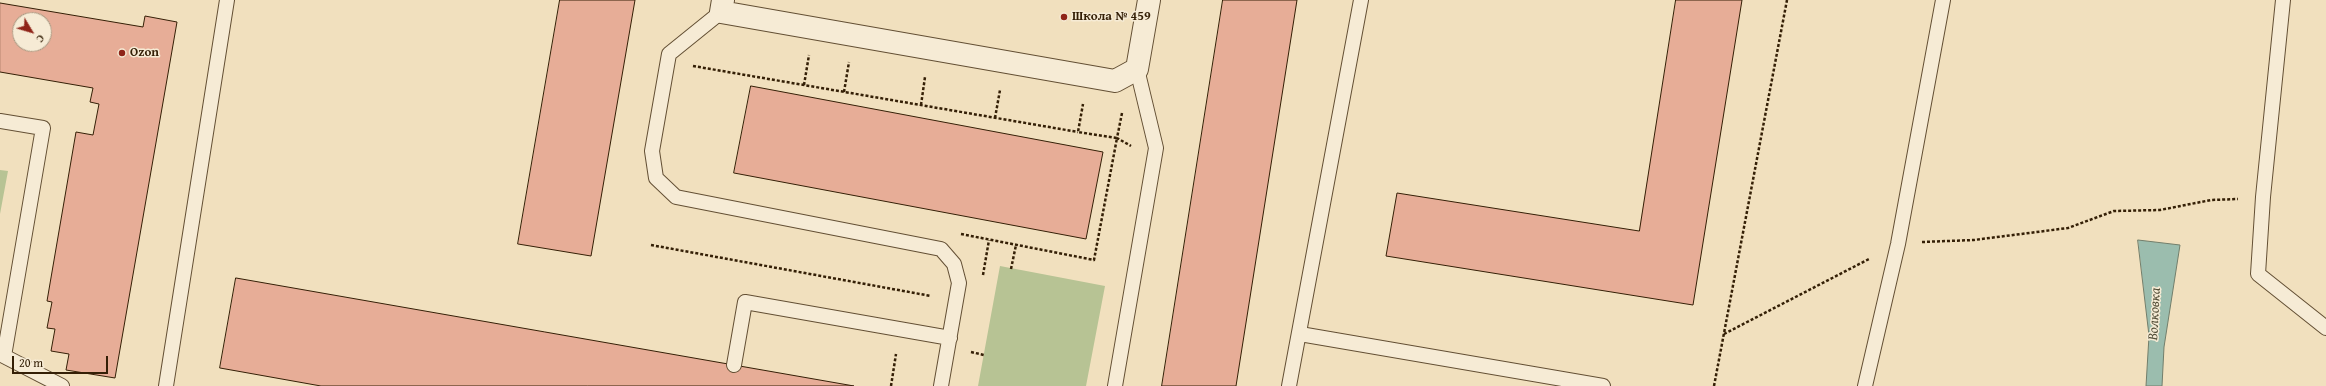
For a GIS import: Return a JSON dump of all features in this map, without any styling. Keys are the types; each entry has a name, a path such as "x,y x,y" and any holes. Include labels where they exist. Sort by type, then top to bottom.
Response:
{"street":[{"path":"722,6 1115,81 1137,69 1150,0"}],"lane":[{"path":"166,386 227,0"},
{"path":"1289,386 1300,334 1361,0"},
{"path":"1865,386 1898,244 1943,0"},
{"path":"2283,0 2263,197 2258,274 2326,328"},
{"path":"722,6 669,54 652,151 656,178 676,197 941,249 954,264 959,283 941,386"},
{"path":"1115,386 1156,148 1137,69"},
{"path":"0,121 44,128 2,355 62,386"},
{"path":"734,365 745,302 950,338"},
{"path":"1300,334 1603,386"}],"path":[{"path":"1714,386 1787,0"},
{"path":"804,85 810,49"},
{"path":"844,92 850,56"},
{"path":"690,65 1117,138 1094,260 960,234"},
{"path":"921,105 925,76"},
{"path":"1078,132 1087,76"},
{"path":"996,118 1000,88"},
{"path":"1724,334 1898,244 1974,240 2068,228 2114,211 2160,210 2211,200 2263,197"},
{"path":"651,245 931,296"},
{"path":"1011,269 1016,245"},
{"path":"891,386 900,329"},
{"path":"969,352 984,355"}],"green space":[{"path":"0,170 8,171 0,214"},
{"path":"1000,266 1105,286 1086,386 978,386"}],"water":[{"name":"Волковка","path":"2138,240 2180,245 2164,347 2162,386 2146,386 2149,336"}],"building":[{"path":"560,0 635,0 591,256 518,244"},
{"path":"1223,0 1297,0 1236,386 1162,386"},
{"path":"1676,0 1742,0 1693,305 1386,256 1397,193 1639,231"},
{"path":"0,3 143,27 145,16 177,22 115,378 66,370 69,354 51,351 55,329 47,328 52,302 47,301 76,132 93,135 99,104 90,102 93,88 0,72"},
{"path":"751,86 1103,152 1086,239 734,173"},
{"path":"236,278 854,386 321,386 220,368"}],"place":[{"name":"Школа № 459","path":"1064,17"},
{"name":"Ozon","path":"122,53"}]}
